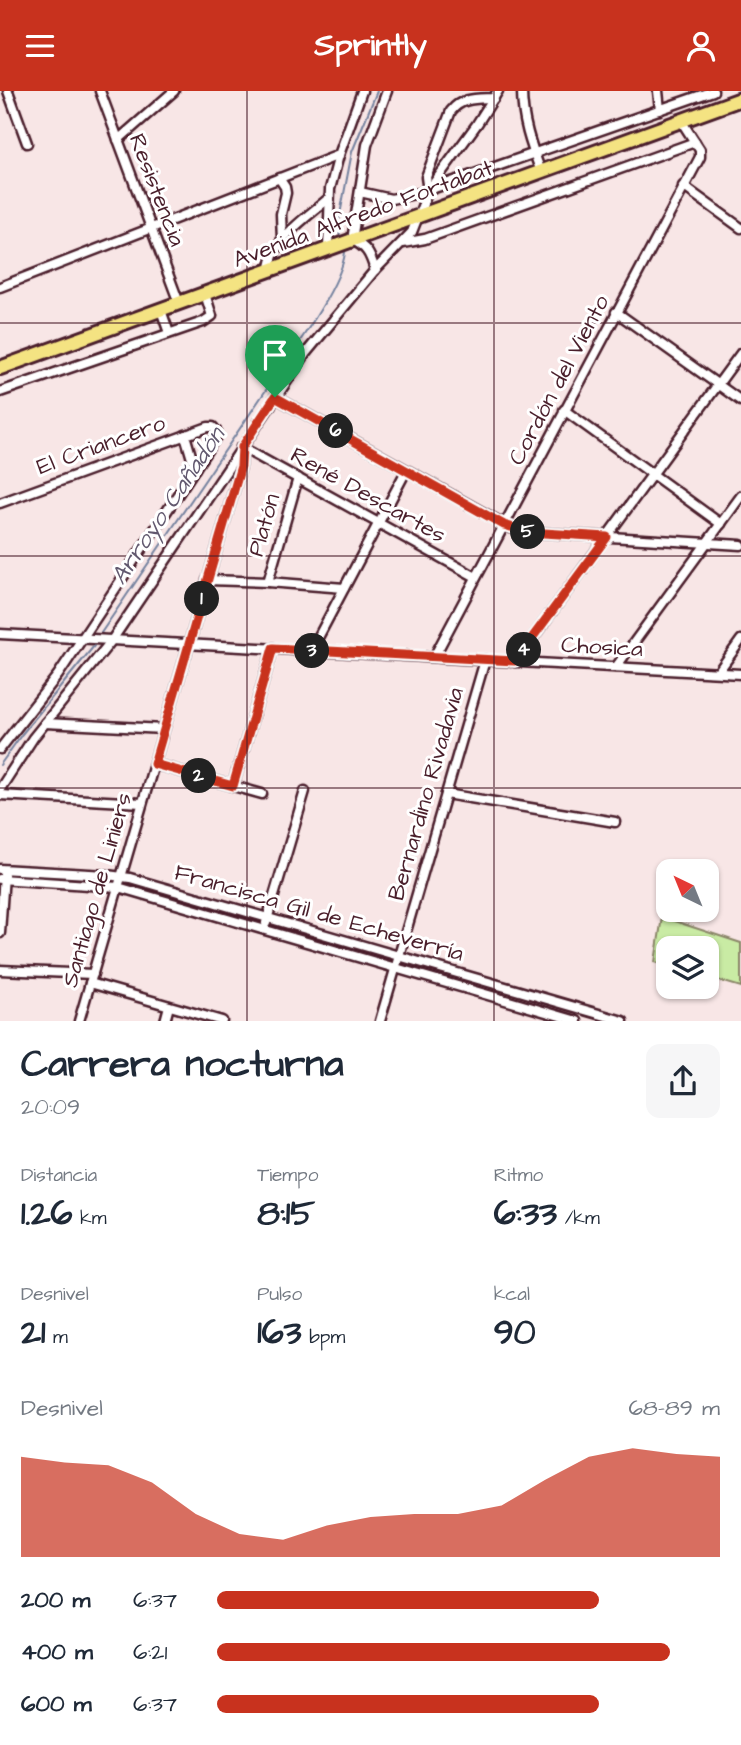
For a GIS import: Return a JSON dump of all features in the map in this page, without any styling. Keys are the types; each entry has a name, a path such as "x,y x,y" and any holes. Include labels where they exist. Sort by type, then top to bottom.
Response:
{"highway":[{"name":"Avenida Alfredo Fortabat","path":"0,368 741,99"}],"street":[{"path":"8,91 27,143"},
{"name":"Resistencia","path":"100,91 179,303"},
{"path":"118,140 174,91"},
{"path":"328,249 329,198 339,155 362,91"},
{"path":"375,269 370,253 352,240 367,145 387,91"},
{"path":"522,91 522,107 541,172"},
{"path":"658,91 660,110"},
{"path":"360,192 391,199 428,191 713,91"},
{"path":"428,191 426,177 450,111 465,100 496,94"},
{"path":"0,789 45,723 112,640 306,353 375,269 412,232 428,191 496,94"},
{"path":"403,243 425,239 695,142 682,122"},
{"name":"Cordón del Viento","path":"434,657 700,157 700,150 695,142"},
{"path":"0,287 339,155"},
{"path":"279,179 285,187 281,214 282,241"},
{"path":"683,186 741,228"},
{"path":"270,270 275,250 282,241 329,198"},
{"path":"0,392 204,321 212,316 205,294"},
{"path":"162,310 169,333"},
{"path":"616,312 741,401"},
{"path":"515,661 741,353"},
{"path":"275,397 504,525 528,532 741,545"},
{"path":"565,410 721,524"},
{"name":"El Criancero","path":"0,503 208,427 215,429 216,437 195,469"},
{"path":"0,749 58,675 195,469 185,435"},
{"name":"René Descartes","path":"242,447 477,577"},
{"name":"Santiago de Liniers","path":"79,1020 241,466 242,447"},
{"path":"312,651 406,471"},
{"name":"Platón","path":"268,582 298,478"},
{"path":"616,667 741,496"},
{"path":"207,580 344,588"},
{"name":"Chosica","path":"0,634 741,674"},
{"path":"718,672 741,640"},
{"path":"233,786 273,648"},
{"name":"Bernardino Rivadavia","path":"380,1020 485,660"},
{"path":"45,723 164,729"},
{"path":"154,764 262,794"},
{"path":"264,929 305,791"},
{"path":"446,794 615,822"},
{"path":"0,795 142,803"},
{"path":"0,933 2,869"},
{"name":"Francisca Gil de Echeverría","path":"2,869 121,876 623,1020"},
{"name":"Francisca Gil de Echeverría","path":"2,879 118,887 577,1020"},
{"path":"0,970 93,974"},
{"path":"90,983 222,1020"},
{"path":"165,1020 169,1006"}],"green space":[{"path":"661,922 677,922 741,943 741,987 719,981 719,936 659,936"}],"waterway":[{"name":"Arroyo Cañadón","path":"340,237 338,225 352,152 377,91"},
{"name":"Arroyo Cañadón","path":"101,633 312,323 342,267 345,252"},
{"name":"Arroyo Cañadón","path":"0,765 94,646"}],"route":[{"path":"275,397 512,529 607,537 515,661 273,648 233,786 154,764 241,466 242,447 275,397"}]}
